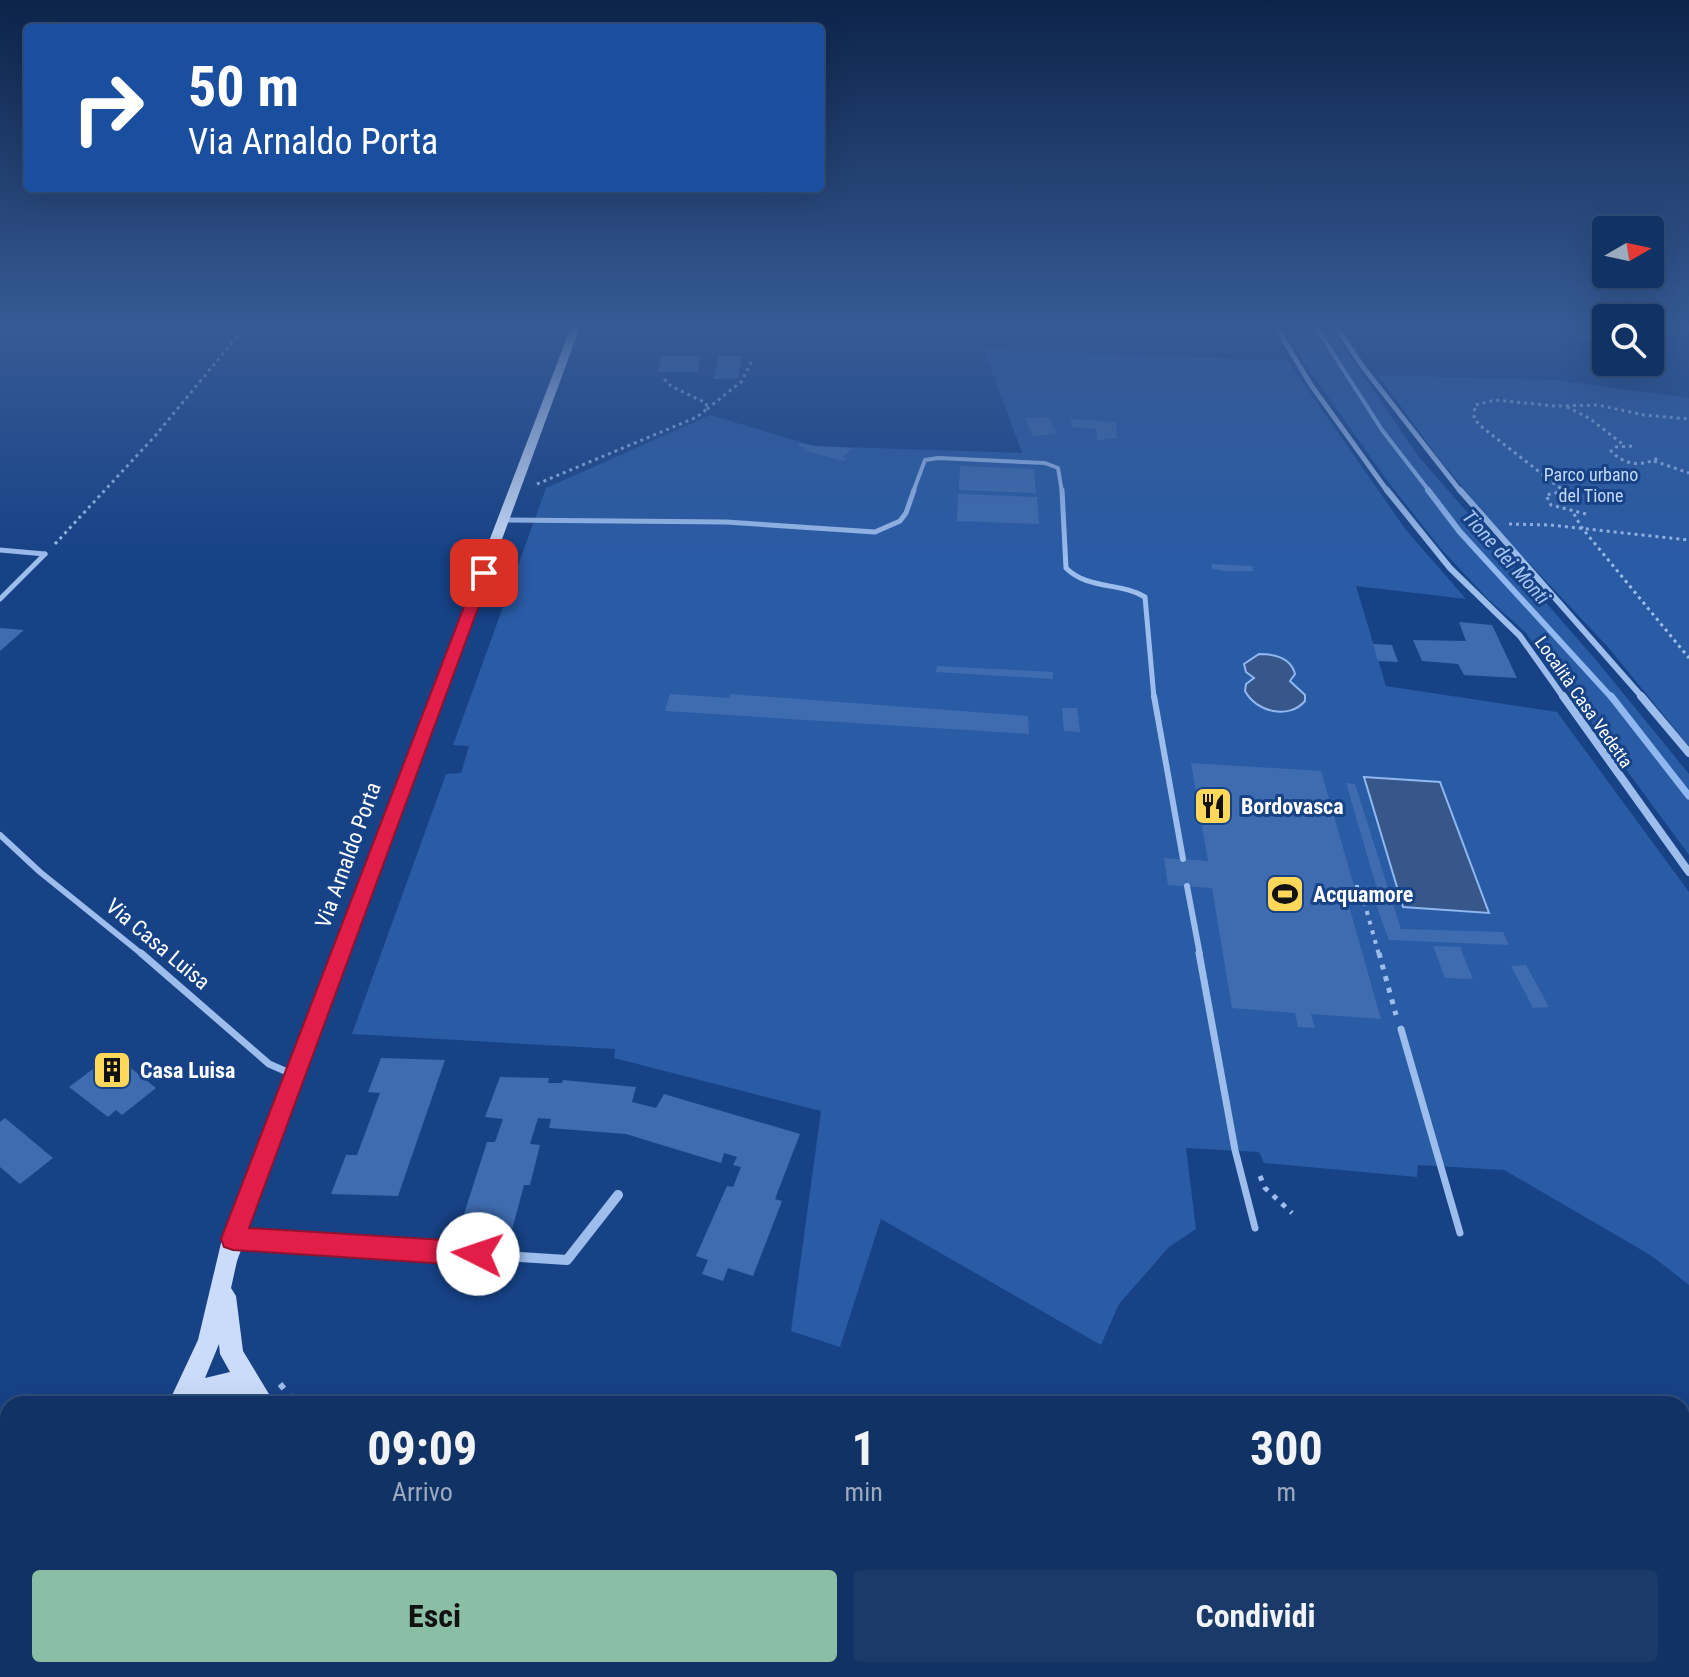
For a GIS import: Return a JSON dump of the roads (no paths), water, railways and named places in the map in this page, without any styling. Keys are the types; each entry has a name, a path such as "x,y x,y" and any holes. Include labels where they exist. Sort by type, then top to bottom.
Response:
{"street":[{"name":"Via Arnaldo Porta","path":"185,1396 211,1332 224,1262 547,405"},
{"name":"Località Casa Vedetta","path":"1325,405 1388,494 1437,555 1484,606 1520,636 1689,872"},
{"path":"1393,405 1435,464 1486,524 1555,598 1689,753"},
{"path":"233,1239 567,1260 618,1195"},
{"path":"224,1262 226,1320 232,1354 257,1396"},
{"path":"195,1396 210,1387 226,1383 241,1384 257,1396"}],"lane":[{"path":"504,520 726,522 875,532 893,527 904,519 925,460 1045,463 1058,468 1062,483 1066,568 1072,577 1084,582 1134,589 1145,597 1156,714 1183,859"},
{"path":"0,550 45,554 0,599"},
{"name":"Via Casa Luisa","path":"0,835 40,872 189,992 269,1064 295,1075"},
{"path":"1187,886 1235,1150 1255,1228"},
{"path":"1401,1029 1460,1233"}],"waterway":[{"name":"Tione dei Monti","path":"1366,405 1430,492"},
{"name":"Tione dei Monti","path":"1428,490 1460,532 1612,698"},
{"name":"Tione dei Monti","path":"1611,696 1689,796"}],"place":[{"name":"Bordovasca","path":"1213,806"},
{"name":"Acquamore","path":"1285,894"},
{"name":"Casa Luisa","path":"112,1070"}],"park label":[{"name":"Parco urbano del Tione","path":"1591,484"}]}
